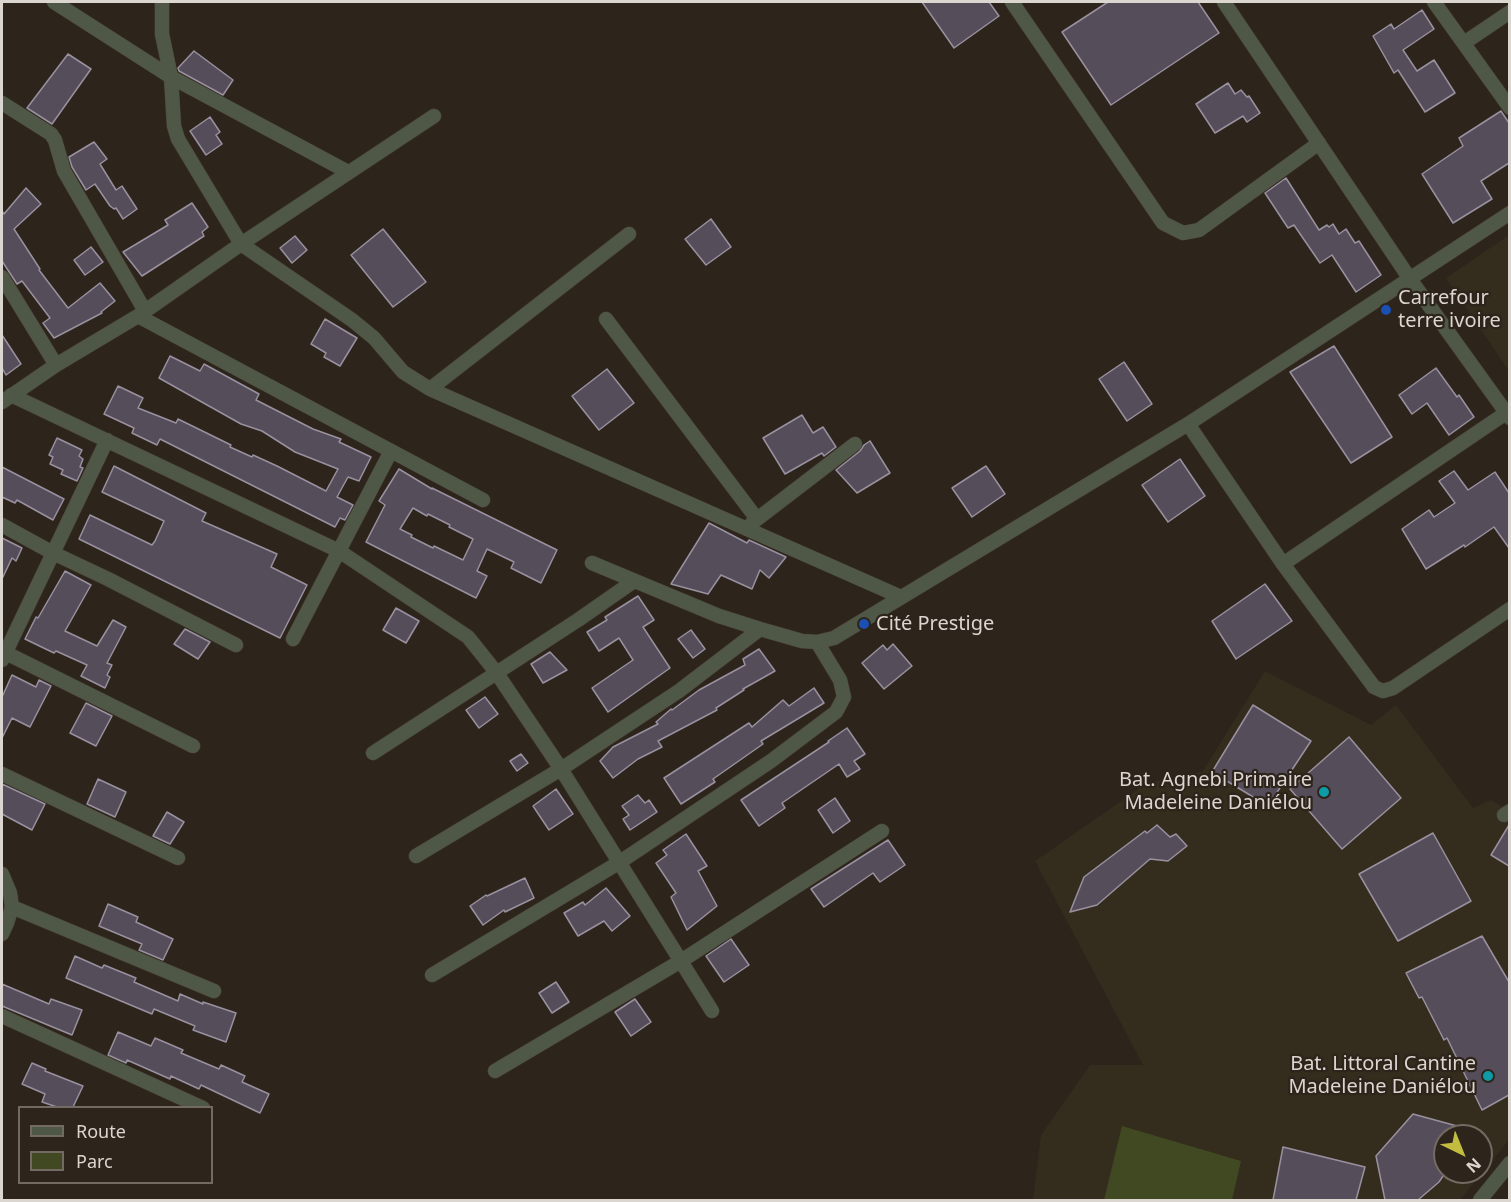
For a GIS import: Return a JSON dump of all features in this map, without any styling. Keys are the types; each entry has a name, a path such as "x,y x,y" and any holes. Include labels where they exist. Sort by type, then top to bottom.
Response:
{"street":[{"path":"54,2 171,77 348,172"},
{"path":"162,2 162,34 171,77 174,126 178,140 241,244 352,320 374,338 404,372 430,389 902,597"},
{"path":"1012,2 1163,223 1183,233 1199,230 1319,143"},
{"path":"1226,2 1410,279 1508,415 1283,564"},
{"path":"1434,2 1509,108"},
{"path":"1464,43 1509,12"},
{"path":"2,103 51,134 55,140 63,171 142,313 483,500"},
{"path":"6,399 56,365 142,313 241,244 434,116"},
{"path":"592,563 719,616 760,629 802,641 817,642 834,638 1188,424 1509,213"},
{"path":"430,389 629,234"},
{"path":"2,277 56,365"},
{"path":"606,319 757,519"},
{"path":"6,399 107,440 339,551 468,637 496,672 561,769 712,1011"},
{"path":"1188,424 1283,564 1374,687 1383,691 1393,688 1509,609"},
{"path":"107,440 3,654 193,746"},
{"path":"745,528 855,444"},
{"path":"293,639 391,451"},
{"path":"2,525 236,645"},
{"path":"373,753 634,581"},
{"path":"416,856 561,769 678,691 760,629"},
{"path":"432,975 620,862 771,761 836,712 844,698 840,680 817,642"},
{"path":"2,774 178,858"},
{"path":"495,1071 681,961 882,831"},
{"path":"2,874 10,893 12,907 2,934"},
{"path":"12,907 214,991"},
{"path":"2,1016 199,1106"},
{"path":"1480,1200 1509,1163"}],"shaded area":[{"path":"1509,235 1509,371 1446,278"},
{"path":"1265,671 1371,725 1396,705 1473,808 1491,800 1509,811 1509,1140 1493,1160 1493,1124 1433,1124 1433,1184 1473,1184 1460,1200 1033,1200 1041,1135 1090,1065 1143,1065 1035,861 1147,783 1203,771"}],"green space":[{"path":"1122,1126 1241,1161 1232,1200 1104,1200"}],"building":[{"path":"922,2 989,2 999,16 954,48"},
{"path":"1108,2 1198,2 1219,33 1111,105 1062,32"},
{"path":"1422,10 1434,29 1403,50 1417,71 1434,60 1455,93 1425,112 1398,70 1394,73 1373,36 1391,24 1394,29"},
{"path":"194,51 233,80 223,95 179,71 178,68"},
{"path":"68,54 91,69 52,124 27,108"},
{"path":"1228,83 1235,94 1241,90 1247,97 1249,96 1260,113 1247,122 1243,116 1215,133 1196,104"},
{"path":"1501,111 1509,123 1509,163 1481,181 1492,199 1453,223 1422,174 1463,146 1459,138"},
{"path":"210,117 220,132 216,135 222,144 206,155 190,131"},
{"path":"94,142 107,159 100,164 116,190 122,186 137,209 123,219 116,208 110,206 95,184 86,190 72,167 69,157"},
{"path":"1286,178 1319,230 1333,224 1339,234 1346,229 1355,243 1359,241 1381,275 1356,292 1332,255 1320,263 1294,225 1288,228 1265,193"},
{"path":"26,188 41,204 14,229 39,270 68,308 100,283 115,301 102,313 54,338 43,323 50,318 22,281 17,284 2,261 2,211 4,214"},
{"path":"192,203 208,227 202,232 204,236 142,276 123,252 168,225 165,220"},
{"path":"711,219 731,247 706,265 685,239"},
{"path":"383,229 426,282 393,307 351,255"},
{"path":"295,236 307,250 292,263 280,248"},
{"path":"91,247 103,262 85,275 74,260"},
{"path":"325,319 357,338 340,366 324,357 326,353 311,344"},
{"path":"2,335 21,364 6,375 2,368"},
{"path":"1334,346 1392,437 1351,463 1290,372"},
{"path":"170,356 200,371 204,364 259,394 256,400 313,429 341,439 339,442 371,457 359,481 348,477 337,497 353,505 345,520 340,518 335,527 160,439 157,445 132,433 134,428 104,414 118,386 143,398 138,408 176,423 178,419 231,445 230,447 277,466 326,491 338,469 295,452 262,431 241,424 159,378"},
{"path":"1124,362 1152,404 1127,421 1099,379"},
{"path":"1436,368 1474,417 1449,435 1427,403 1412,414 1399,395"},
{"path":"607,369 634,403 599,430 572,396"},
{"path":"802,415 813,433 823,427 836,447 824,456 822,453 785,474 763,438"},
{"path":"57,438 82,450 79,456 83,459 80,467 83,468 77,481 61,474 63,470 50,464 53,457 49,455"},
{"path":"870,441 890,473 857,493 836,470"},
{"path":"1180,459 1205,496 1168,522 1142,485"},
{"path":"114,466 206,513 202,521 277,554 271,567 307,585 280,638 79,539 90,515 152,545 155,541 164,521 102,492"},
{"path":"986,466 1005,494 972,517 952,488"},
{"path":"2,467 64,499 53,520 17,500 15,503 2,497"},
{"path":"399,469 432,489 557,550 541,583 511,568 514,562 487,549 477,571 487,576 476,598 366,542 385,505 379,501","holes":["413,508 427,516 428,514 473,539 463,560 434,546 433,548 400,529"]},
{"path":"1454,471 1468,490 1495,472 1509,493 1509,548 1494,527 1426,569 1402,529 1429,510 1434,517 1455,503 1439,481"},
{"path":"709,523 747,543 749,540 786,557 769,578 760,570 752,589 721,575 708,594 671,584"},
{"path":"2,538 22,548 16,561 12,558 2,579"},
{"path":"65,571 91,585 65,631 97,646 113,620 126,627 107,663 112,665 107,675 110,677 105,688 81,676 87,665 25,639"},
{"path":"1265,584 1292,621 1236,659 1212,621"},
{"path":"638,596 654,620 643,627 670,668 608,712 592,688 633,660 619,638 599,651 587,632 607,620 605,617"},
{"path":"396,608 419,621 406,643 383,630"},
{"path":"185,629 210,642 198,659 174,644"},
{"path":"691,630 705,649 693,658 678,639"},
{"path":"893,644 912,666 884,689 862,663 883,645 887,650"},
{"path":"759,649 775,671 743,689 716,708 717,710 658,741 662,747 638,759 613,778 600,761 613,747 658,724 656,722 671,709 699,690 745,665 743,659"},
{"path":"550,652 567,670 543,683 531,664"},
{"path":"12,675 36,687 39,680 51,686 30,727 12,718 2,738 2,697"},
{"path":"814,688 824,703 761,741 763,744 713,779 715,782 681,804 664,778 749,723 752,727 783,700 789,706"},
{"path":"485,697 498,714 479,728 466,710"},
{"path":"86,703 112,716 96,746 70,733"},
{"path":"1253,705 1311,741 1268,806 1212,772"},
{"path":"847,728 865,754 854,761 860,769 847,777 839,764 782,803 785,808 759,826 741,800"},
{"name":"Bat. Agnebi Primaire Madeleine Daniélou","path":"1349,737 1401,798 1342,849 1290,789"},
{"path":"521,754 528,763 517,771 510,761"},
{"path":"98,779 126,792 115,817 87,804"},
{"path":"2,784 45,804 32,830 2,814"},
{"path":"556,789 573,814 549,830 533,806"},
{"path":"638,795 645,803 649,800 657,812 630,830 623,819 629,815 622,806"},
{"path":"835,798 850,821 833,833 818,810"},
{"path":"167,812 184,822 170,844 153,836"},
{"path":"1157,825 1170,837 1176,834 1187,846 1168,861 1150,859 1097,905 1070,912 1084,877 1145,831 1147,833"},
{"path":"1509,825 1509,866 1491,855"},
{"path":"1433,833 1471,901 1398,941 1359,874"},
{"path":"686,834 707,866 698,871 717,906 687,930 671,897 676,893 656,863 667,855 663,850"},
{"path":"888,840 905,865 880,882 873,873 824,907 811,889"},
{"path":"525,878 534,898 505,912 504,910 483,925 470,906 486,895"},
{"path":"606,888 630,916 612,931 604,921 578,936 564,913 583,902 585,905"},
{"path":"108,904 138,917 136,922 173,939 163,960 139,950 142,944 99,926"},
{"path":"1482,936 1509,982 1509,1095 1482,1110 1447,1038 1444,1040 1422,997 1419,998 1406,973"},
{"path":"731,939 749,965 724,982 706,956"},
{"path":"75,956 102,968 104,965 136,978 134,982 178,1001 180,994 203,1004 203,1002 236,1013 226,1042 193,1030 195,1026 154,1009 152,1014 66,978"},
{"path":"556,982 569,1002 552,1013 539,993"},
{"path":"2,984 49,1004 51,999 82,1010 72,1035 2,1006"},
{"path":"635,999 651,1022 631,1036 615,1012"},
{"path":"118,1032 151,1046 155,1038 183,1050 181,1053 219,1069 221,1065 245,1076 242,1082 269,1094 260,1113 201,1085 199,1089 171,1076 170,1079 127,1060 126,1063 108,1055"},
{"path":"32,1063 46,1069 45,1071 83,1086 73,1106 54,1106 42,1102 45,1094 22,1084"},
{"path":"1413,1114 1450,1124 1433,1124 1433,1184 1437,1184 1418,1200 1385,1200 1376,1156"},
{"path":"1283,1147 1365,1167 1356,1200 1273,1200"}],"place":[{"name":"Carrefour terre ivoire","path":"1386,310"},
{"name":"Cité Prestige","path":"864,624"},
{"name":"Bat. Agnebi Primaire Madeleine Daniélou","path":"1324,792"},
{"name":"Bat. Littoral Cantine Madeleine Daniélou","path":"1488,1076"}]}
